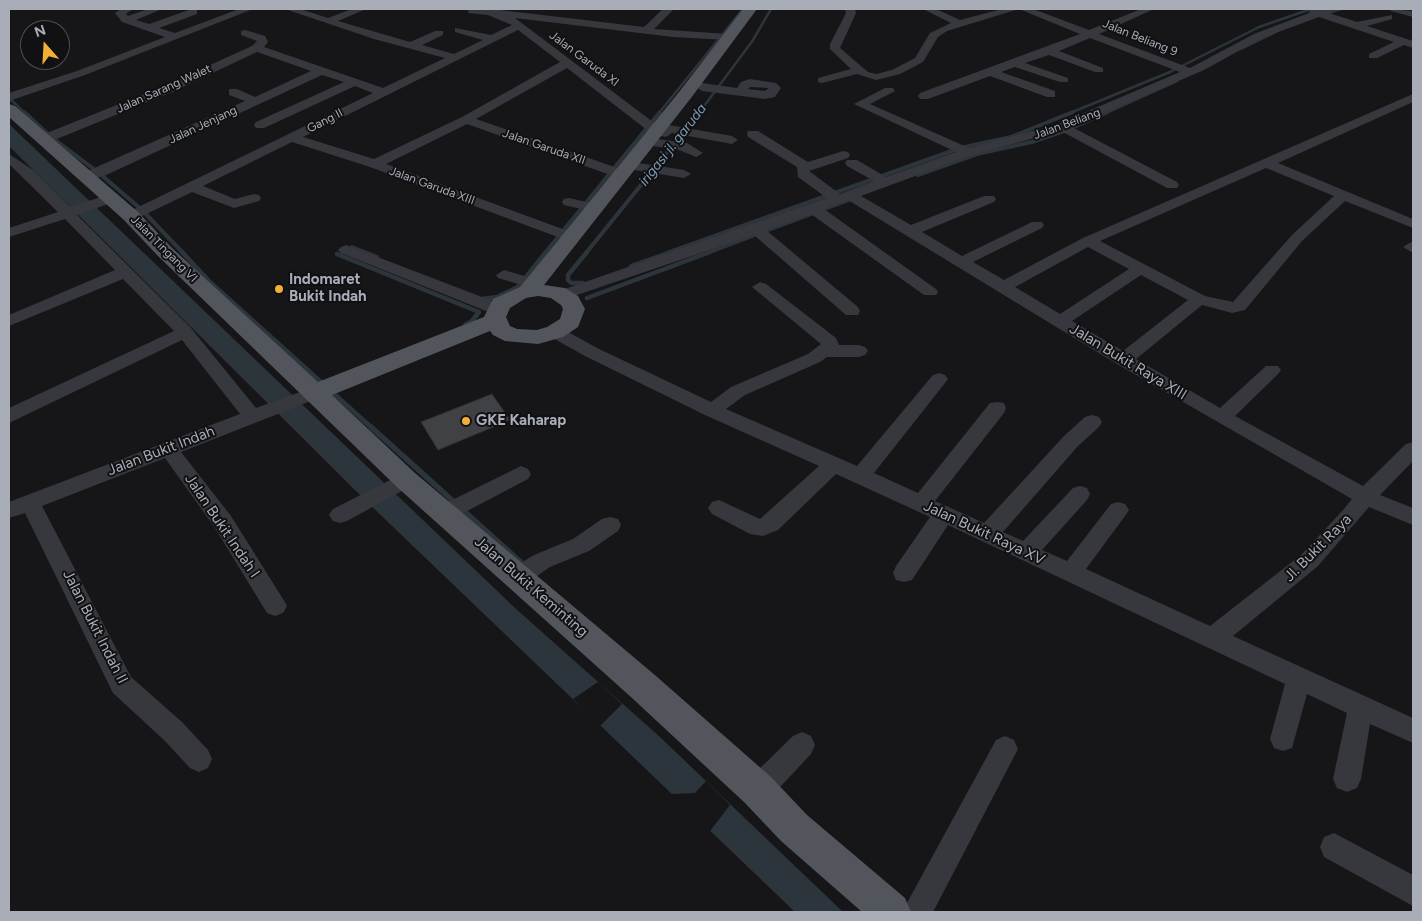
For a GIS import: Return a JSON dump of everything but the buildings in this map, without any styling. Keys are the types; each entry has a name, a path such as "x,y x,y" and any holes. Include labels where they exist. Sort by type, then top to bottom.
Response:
{"main road":[{"path":"702,91 728,37 750,9"},
{"path":"306,396 496,315 506,300 542,290 651,168 671,136 760,9"},
{"name":"Jalan Tingang VI","path":"9,109 86,177 101,202 131,216 306,396"},
{"path":"542,290 570,237 621,174 671,136"},
{"path":"496,315 501,330 513,336 538,337 555,332 570,322 574,313 570,301 542,290"},
{"name":"Jalan Bukit Keminting","path":"306,396 398,484 446,513 519,576 758,790 794,828 891,912"}],"street":[{"path":"127,14 157,9"},
{"path":"9,98 248,9"},
{"path":"290,9 411,46 454,57"},
{"path":"329,21 361,9"},
{"path":"647,30 669,9"},
{"path":"850,9 851,12 834,48 838,54 860,70 876,77 907,67 919,60 939,27 1014,9"},
{"path":"928,9 959,23"},
{"name":"Jalan Beliang 9","path":"1024,9 1189,72"},
{"path":"924,96 1049,50 1149,9"},
{"path":"1318,10 1356,26 1410,44"},
{"name":"Jalan Beliang","path":"542,290 756,229 883,181 968,152 1062,127 1189,72 1258,36 1318,10"},
{"path":"472,11 728,37"},
{"path":"151,27 193,12"},
{"name":"Jalan Garuda XI","path":"501,13 567,63 671,136"},
{"path":"1356,26 1392,13 1413,14"},
{"path":"127,14 151,27 176,36"},
{"name":"Gang II","path":"131,216 519,26"},
{"path":"459,30 492,39"},
{"path":"245,33 263,40 262,45 256,48"},
{"path":"411,46 439,33"},
{"path":"1373,56 1410,44"},
{"path":"256,48 320,72 383,92"},
{"name":"Jalan Sarang Walet","path":"42,140 168,89 256,48"},
{"path":"1049,50 1099,70"},
{"path":"375,164 466,120 567,63"},
{"path":"1013,63 1064,80"},
{"path":"822,80 860,70"},
{"name":"Jalan Jenjang","path":"86,177 99,173 320,72"},
{"path":"990,72 1051,94"},
{"path":"260,125 354,82"},
{"path":"702,91 740,92"},
{"path":"890,91 854,102 968,152"},
{"path":"233,92 255,101"},
{"path":"1003,287 1088,241 1413,98"},
{"path":"899,121 915,113"},
{"name":"Jalan Garuda XII","path":"466,120 621,174"},
{"path":"1062,127 1172,185"},
{"path":"934,137 950,128"},
{"path":"753,134 806,167 847,159 883,181"},
{"path":"671,136 732,140"},
{"path":"671,136 696,153"},
{"name":"Jalan Garuda XIII","path":"293,138 375,164 570,237"},
{"path":"9,158 28,173 70,213 124,272 185,332 252,416"},
{"path":"1267,163 1413,224"},
{"name":"Jalan Bukit Raya XIII","path":"806,167 802,169 803,174 961,262 1222,418 1365,497 1413,517"},
{"path":"651,168 684,174"},
{"path":"9,179 28,173"},
{"path":"193,187 234,204 254,198"},
{"path":"1088,241 1199,299 1222,306 1239,306 1297,238 1344,194"},
{"path":"908,232 989,199"},
{"path":"9,233 101,202"},
{"path":"569,202 594,208"},
{"path":"812,208 930,292"},
{"path":"961,262 1037,225"},
{"path":"756,229 852,311"},
{"path":"346,250 496,315"},
{"path":"1060,321 1139,269"},
{"path":"9,321 124,272"},
{"path":"504,275 542,290"},
{"path":"760,287 830,342 830,346 826,351"},
{"path":"1123,360 1199,299"},
{"path":"9,416 185,332"},
{"name":"Jalan Bukit Raya XV","path":"555,332 591,352 712,410 944,514 1360,706 1413,728"},
{"path":"712,410 738,391 826,351 859,351"},
{"path":"1222,418 1272,370"},
{"path":"860,476 939,379"},
{"name":"Jalan Bukit Indah","path":"19,506 306,396"},
{"path":"921,504 997,408"},
{"path":"987,535 1070,441 1092,422"},
{"name":"Jalan Bukit Indah I","path":"168,448 223,522 275,606"},
{"name":"Jl. Bukit Raya","path":"1213,638 1310,560 1341,527 1365,497 1413,449"},
{"path":"719,508 758,528 763,528 770,524 834,464"},
{"path":"446,513 522,474"},
{"path":"340,515 398,484"},
{"path":"1026,553 1080,494"},
{"name":"Jalan Bukit Indah II","path":"19,506 122,685 174,731 199,759"},
{"path":"1070,573 1118,510"},
{"path":"904,573 944,514"},
{"path":"519,576 542,561 581,545 610,524"},
{"path":"1283,739 1299,678"},
{"path":"1347,779 1360,706"},
{"path":"758,790 802,745"},
{"path":"917,912 1005,749"},
{"path":"1334,847 1413,891"}],"shaded area":[{"path":"9,124 515,608 660,737 843,912 795,912 366,501 9,146"}],"pier":[{"path":"598,682 622,704 600,726 573,699"},
{"path":"706,781 730,805 710,831 671,794 695,793"}],"waterway":[{"path":"659,113 743,9"},
{"name":"irigasi jl. garuda","path":"699,113 753,40 771,9"},
{"path":"1070,113 1170,72 1259,27 1311,9"},
{"path":"1326,14 1341,9"},
{"path":"1241,49 1276,32"},
{"path":"1106,113 1177,81"},
{"path":"9,98 25,113"},
{"path":"24,112 50,136 99,173 142,210 183,253"},
{"path":"545,253 660,112"},
{"name":"irigasi jl. garuda","path":"586,253 700,112"},
{"path":"667,253 960,148 1011,137 1073,112"},
{"path":"918,175 977,154 1032,142 1067,130 1108,112"},
{"path":"707,253 854,198"},
{"path":"352,247 367,253"},
{"path":"182,252 211,283 372,428"},
{"path":"364,252 377,257"},
{"path":"482,299 497,297 518,287 546,252"},
{"name":"irigasi jl. garuda","path":"583,283 571,283 568,280 568,275 587,252"},
{"path":"631,266 671,252"},
{"path":"587,298 710,252"},
{"path":"337,254 479,312 472,321 465,325"},
{"path":"371,427 525,566"}],"place":[{"name":"Indomaret Bukit Indah","path":"279,289"},
{"name":"GKE Kaharap","path":"466,421"}]}
